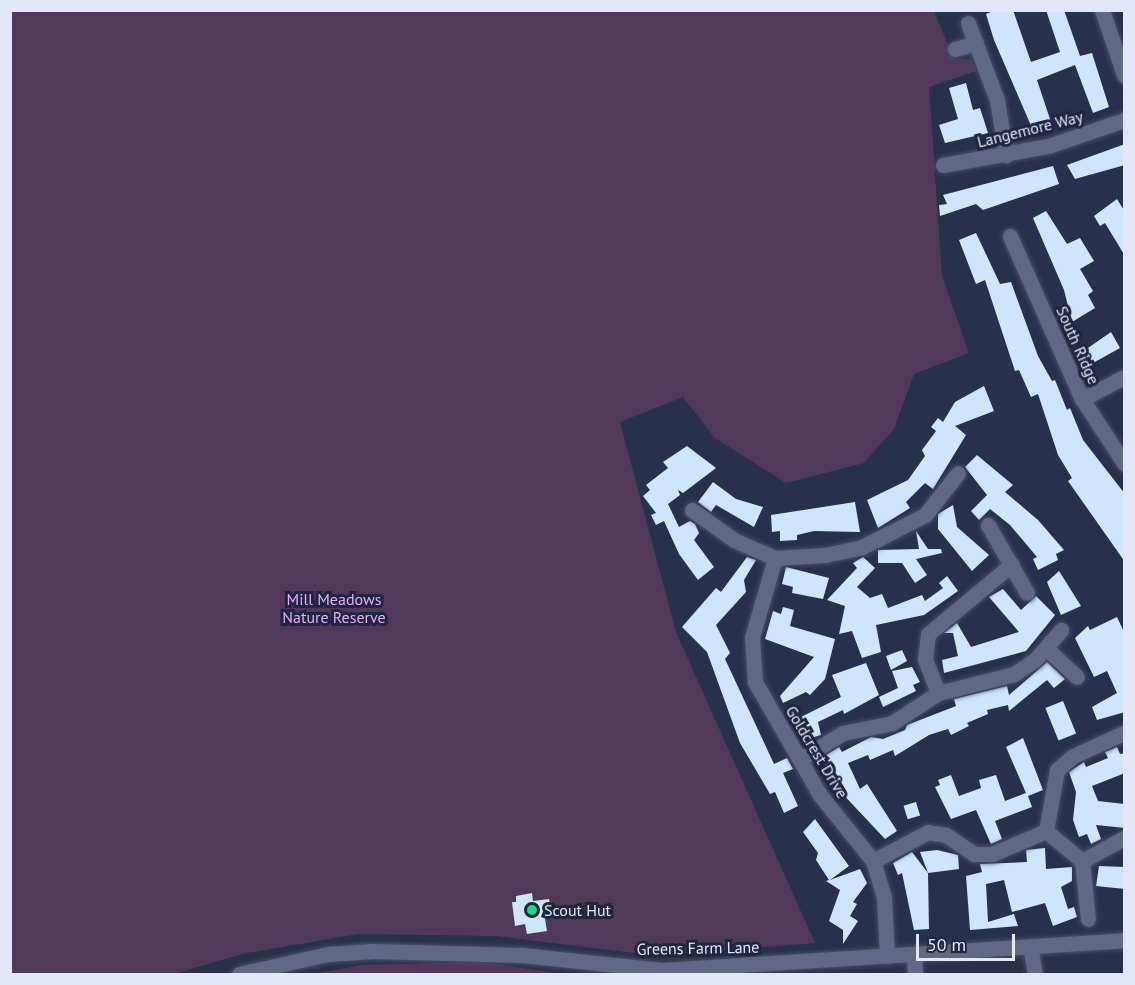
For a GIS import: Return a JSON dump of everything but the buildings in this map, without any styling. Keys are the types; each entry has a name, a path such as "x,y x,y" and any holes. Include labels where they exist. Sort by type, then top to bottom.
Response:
{"street":[{"path":"1102,10 1125,75"},
{"path":"968,23 997,100 1006,155"},
{"path":"955,49 976,43"},
{"name":"Langemore Way","path":"943,165 1006,155 1125,120"},
{"name":"South Ridge","path":"1010,236 1083,399 1125,463"},
{"path":"1083,399 1125,377"},
{"path":"692,510 734,540 775,558 843,552 891,535 925,515 958,473"},
{"path":"988,525 1027,593"},
{"name":"Goldcrest Drive","path":"775,558 752,637 751,659 755,682 836,817 873,861 884,897 887,956"},
{"path":"938,693 925,659 928,634 1012,564"},
{"path":"800,759 843,733 892,723 938,693 1014,674 1046,648 1061,630"},
{"path":"1046,648 1077,677"},
{"path":"1046,831 1057,770 1073,756 1125,733"},
{"path":"873,861 928,832 946,835 974,854 992,854 1046,831"},
{"path":"1046,831 1082,861 1089,919"},
{"path":"1082,861 1125,838"},
{"name":"Greens Farm Lane","path":"239,975 318,956 373,951 522,954 663,970 716,971 887,956 1125,940"},
{"path":"1030,946 1035,975"},
{"path":"914,954 915,975"}],"green space":[{"name":"Mill Meadows Nature Reserve","path":"10,11 934,11 954,59 971,59 976,71 929,87 942,276 969,353 914,374 894,429 864,463 786,483 715,438 683,397 620,422 676,632 815,943 657,956 496,936 358,934 242,954 174,974 11,974"},
{"path":"482,962 563,974 313,974 362,965"}],"place":[{"name":"Scout Hut","path":"532,910"}]}
